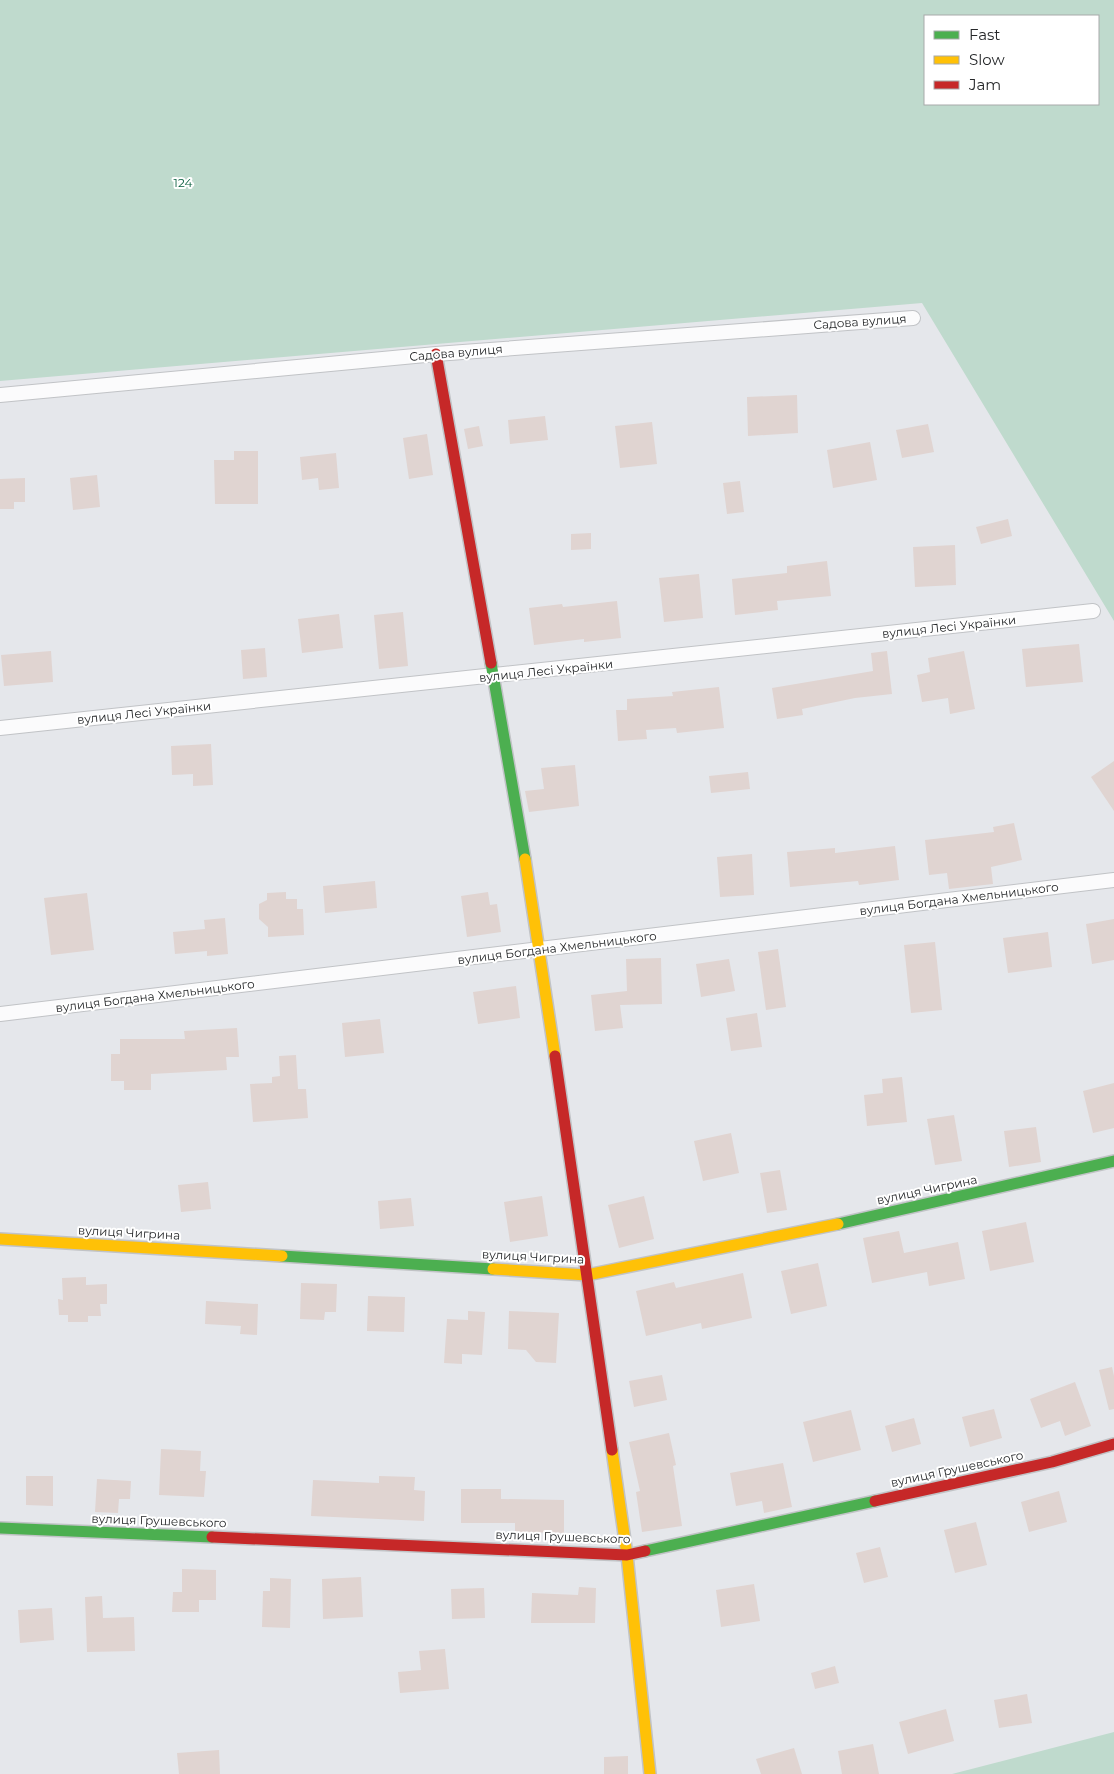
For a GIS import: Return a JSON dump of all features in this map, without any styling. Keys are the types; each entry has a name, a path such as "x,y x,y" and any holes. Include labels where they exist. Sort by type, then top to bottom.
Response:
{"street":[{"name":"Садова вулиця","path":"0,395 436,354 913,318"},
{"path":"436,354 495,677 540,950 628,1555 650,1774"},
{"name":"вулиця Лесі Українки","path":"0,728 495,677 1093,611"},
{"name":"вулиця Богдана Хмельницького","path":"0,1014 1114,880"},
{"name":"вулиця Чигрина","path":"0,1239 587,1275 810,1230 1114,1161"},
{"name":"вулиця Грушевського","path":"0,1528 628,1555 1052,1462 1114,1444"}],"green space":[{"name":"124","path":"0,0 1114,0 1114,621 922,303 0,381"},
{"path":"1114,1732 1114,1774 952,1774"}],"building":[{"path":"797,395 798,433 748,436 747,397"},
{"path":"545,416 548,440 510,444 508,420"},
{"path":"652,422 657,464 620,468 615,426"},
{"path":"928,424 934,452 902,458 896,430"},
{"path":"479,426 483,446 468,449 464,429"},
{"path":"427,434 433,475 409,479 403,438"},
{"path":"870,442 877,480 833,488 827,450"},
{"path":"234,451 258,451 258,504 215,504 214,460 234,460"},
{"path":"336,453 339,488 319,490 318,478 302,480 300,457"},
{"path":"97,475 100,507 73,510 70,478"},
{"path":"25,478 25,502 14,502 14,509 0,509 0,479"},
{"path":"740,481 744,512 727,514 723,483"},
{"path":"1008,519 1012,536 981,544 976,527"},
{"path":"591,533 591,549 571,550 571,534"},
{"path":"955,545 956,585 915,587 913,547"},
{"path":"827,561 831,596 777,601 778,610 735,615 732,579 787,573 787,566"},
{"path":"699,574 703,618 664,622 659,578"},
{"path":"617,601 621,638 584,642 584,639 534,645 529,608 562,604 563,607"},
{"path":"403,612 408,666 379,669 374,615"},
{"path":"339,614 343,648 302,653 298,619"},
{"path":"1079,644 1083,682 1026,687 1022,649"},
{"path":"265,648 267,677 243,679 241,650"},
{"path":"51,651 53,682 4,686 1,655"},
{"path":"887,651 892,694 855,698 802,709 803,715 777,719 772,688 873,671 871,653"},
{"path":"964,651 975,709 950,714 948,698 922,702 917,675 930,672 928,658"},
{"path":"719,687 724,728 677,733 676,728 646,730 647,739 618,741 616,710 627,710 627,699 673,696 672,692"},
{"path":"211,744 213,785 193,786 193,774 172,775 171,746"},
{"path":"1114,761 1114,811 1091,777"},
{"path":"575,765 579,806 529,812 525,791 544,789 541,768"},
{"path":"748,772 750,789 711,793 709,776"},
{"path":"1014,823 1022,860 991,867 993,884 949,889 947,873 929,875 925,840 994,832 993,827"},
{"path":"895,846 899,880 859,885 858,881 790,887 787,852 835,848 835,853"},
{"path":"752,854 754,895 720,897 717,857"},
{"path":"375,881 377,908 325,913 323,886"},
{"path":"286,892 286,899 297,899 297,909 303,909 304,935 268,937 268,927 259,919 259,904 267,900 267,893"},
{"path":"488,892 490,905 497,904 501,932 467,937 461,896"},
{"path":"87,893 94,950 51,955 44,898"},
{"path":"225,918 228,954 207,956 207,951 175,954 173,932 205,929 204,920"},
{"path":"1114,919 1114,960 1092,964 1086,924"},
{"path":"1048,932 1052,967 1008,973 1003,938"},
{"path":"935,942 942,1010 911,1013 904,945"},
{"path":"778,949 786,1007 766,1010 758,952"},
{"path":"661,958 662,1004 620,1005 623,1028 595,1031 591,995 627,991 626,959"},
{"path":"729,959 735,991 701,997 696,964"},
{"path":"516,986 520,1018 478,1024 473,992"},
{"path":"757,1013 762,1047 731,1051 726,1018"},
{"path":"380,1019 384,1053 345,1057 342,1023"},
{"path":"237,1028 239,1057 226,1057 227,1070 151,1074 151,1090 124,1090 124,1081 111,1081 111,1054 120,1054 120,1039 185,1039 184,1031"},
{"path":"296,1055 298,1089 306,1089 308,1118 253,1122 250,1084 272,1083 272,1077 280,1076 279,1056"},
{"path":"902,1077 907,1122 867,1126 864,1095 883,1093 882,1079"},
{"path":"1114,1083 1114,1128 1093,1133 1083,1091"},
{"path":"954,1115 962,1161 935,1165 927,1119"},
{"path":"1036,1127 1041,1162 1009,1167 1004,1131"},
{"path":"731,1133 739,1173 703,1181 694,1141"},
{"path":"780,1170 787,1210 767,1213 760,1173"},
{"path":"208,1182 211,1209 181,1212 178,1185"},
{"path":"542,1196 548,1236 510,1242 504,1202"},
{"path":"644,1196 654,1239 619,1248 608,1205"},
{"path":"411,1198 414,1226 380,1229 378,1201"},
{"path":"1026,1222 1034,1262 990,1271 982,1231"},
{"path":"899,1231 904,1253 958,1242 965,1279 929,1286 927,1272 872,1283 863,1238"},
{"path":"818,1263 827,1306 791,1314 781,1271"},
{"path":"743,1273 752,1318 702,1329 701,1323 646,1336 636,1291 674,1282 676,1288"},
{"path":"86,1277 86,1285 107,1284 107,1304 100,1304 101,1316 88,1316 88,1322 68,1322 68,1315 59,1315 58,1299 63,1300 62,1278"},
{"path":"301,1283 337,1284 336,1312 325,1312 324,1320 300,1319"},
{"path":"368,1296 405,1297 404,1332 367,1331"},
{"path":"206,1301 258,1304 257,1335 240,1334 241,1326 205,1324"},
{"path":"468,1311 485,1312 482,1355 462,1354 462,1364 444,1363 447,1319 468,1320"},
{"path":"509,1311 559,1313 556,1363 536,1362 526,1350 508,1349"},
{"path":"1112,1367 1114,1376 1114,1409 1109,1410 1099,1370"},
{"path":"662,1375 667,1400 634,1407 629,1381"},
{"path":"1075,1382 1091,1426 1065,1436 1060,1421 1041,1428 1030,1399"},
{"path":"994,1409 1002,1438 970,1447 962,1417"},
{"path":"851,1410 861,1450 813,1462 803,1422"},
{"path":"914,1418 921,1444 892,1452 885,1426"},
{"path":"669,1433 676,1465 673,1466 682,1526 642,1532 636,1492 640,1491 629,1442"},
{"path":"161,1449 201,1451 200,1471 206,1471 204,1497 159,1495"},
{"path":"783,1463 792,1507 764,1513 762,1501 736,1506 730,1473"},
{"path":"26,1476 53,1476 53,1506 26,1505"},
{"path":"379,1476 415,1477 414,1490 425,1491 424,1521 311,1516 313,1480 379,1483"},
{"path":"97,1479 131,1481 130,1499 119,1499 118,1513 95,1512"},
{"path":"461,1489 501,1489 501,1499 564,1500 564,1533 515,1532 515,1523 461,1523"},
{"path":"1059,1491 1067,1522 1029,1532 1021,1502"},
{"path":"976,1522 987,1565 955,1573 944,1530"},
{"path":"880,1547 888,1577 864,1583 856,1553"},
{"path":"182,1569 216,1570 216,1600 199,1600 199,1612 172,1612 173,1592 182,1592"},
{"path":"361,1577 363,1617 323,1619 322,1579"},
{"path":"270,1578 291,1579 290,1628 262,1627 263,1591 270,1591"},
{"path":"754,1584 760,1621 721,1627 716,1590"},
{"path":"579,1587 596,1588 595,1623 531,1623 532,1593 578,1595"},
{"path":"484,1588 485,1618 452,1619 451,1589"},
{"path":"102,1596 103,1618 134,1617 135,1651 87,1652 85,1597"},
{"path":"52,1608 54,1640 20,1643 18,1610"},
{"path":"445,1649 449,1689 400,1693 398,1672 421,1670 419,1651"},
{"path":"835,1666 839,1683 815,1689 811,1673"},
{"path":"1027,1694 1032,1723 999,1728 994,1700"},
{"path":"946,1709 954,1741 908,1754 899,1722"},
{"path":"873,1744 879,1774 842,1774 838,1751"},
{"path":"794,1748 802,1774 761,1774 756,1759"},
{"path":"219,1750 220,1774 179,1774 177,1753"},
{"path":"628,1756 628,1774 604,1774 604,1757"}],"traffic: fast":[{"path":"491,663 525,859"},
{"path":"838,1224 1114,1161"},
{"path":"282,1256 493,1269"},
{"path":"645,1551 875,1501"},
{"path":"0,1528 212,1537"}],"traffic: slow":[{"path":"525,859 555,1056"},
{"path":"493,1269 587,1275 838,1224"},
{"path":"0,1239 282,1256"},
{"path":"612,1450 627,1555 650,1774"}],"traffic: jam":[{"path":"436,354 491,663"},
{"path":"555,1056 612,1450"},
{"path":"875,1501 1052,1462 1114,1444"},
{"path":"212,1537 627,1555 645,1551"}]}
